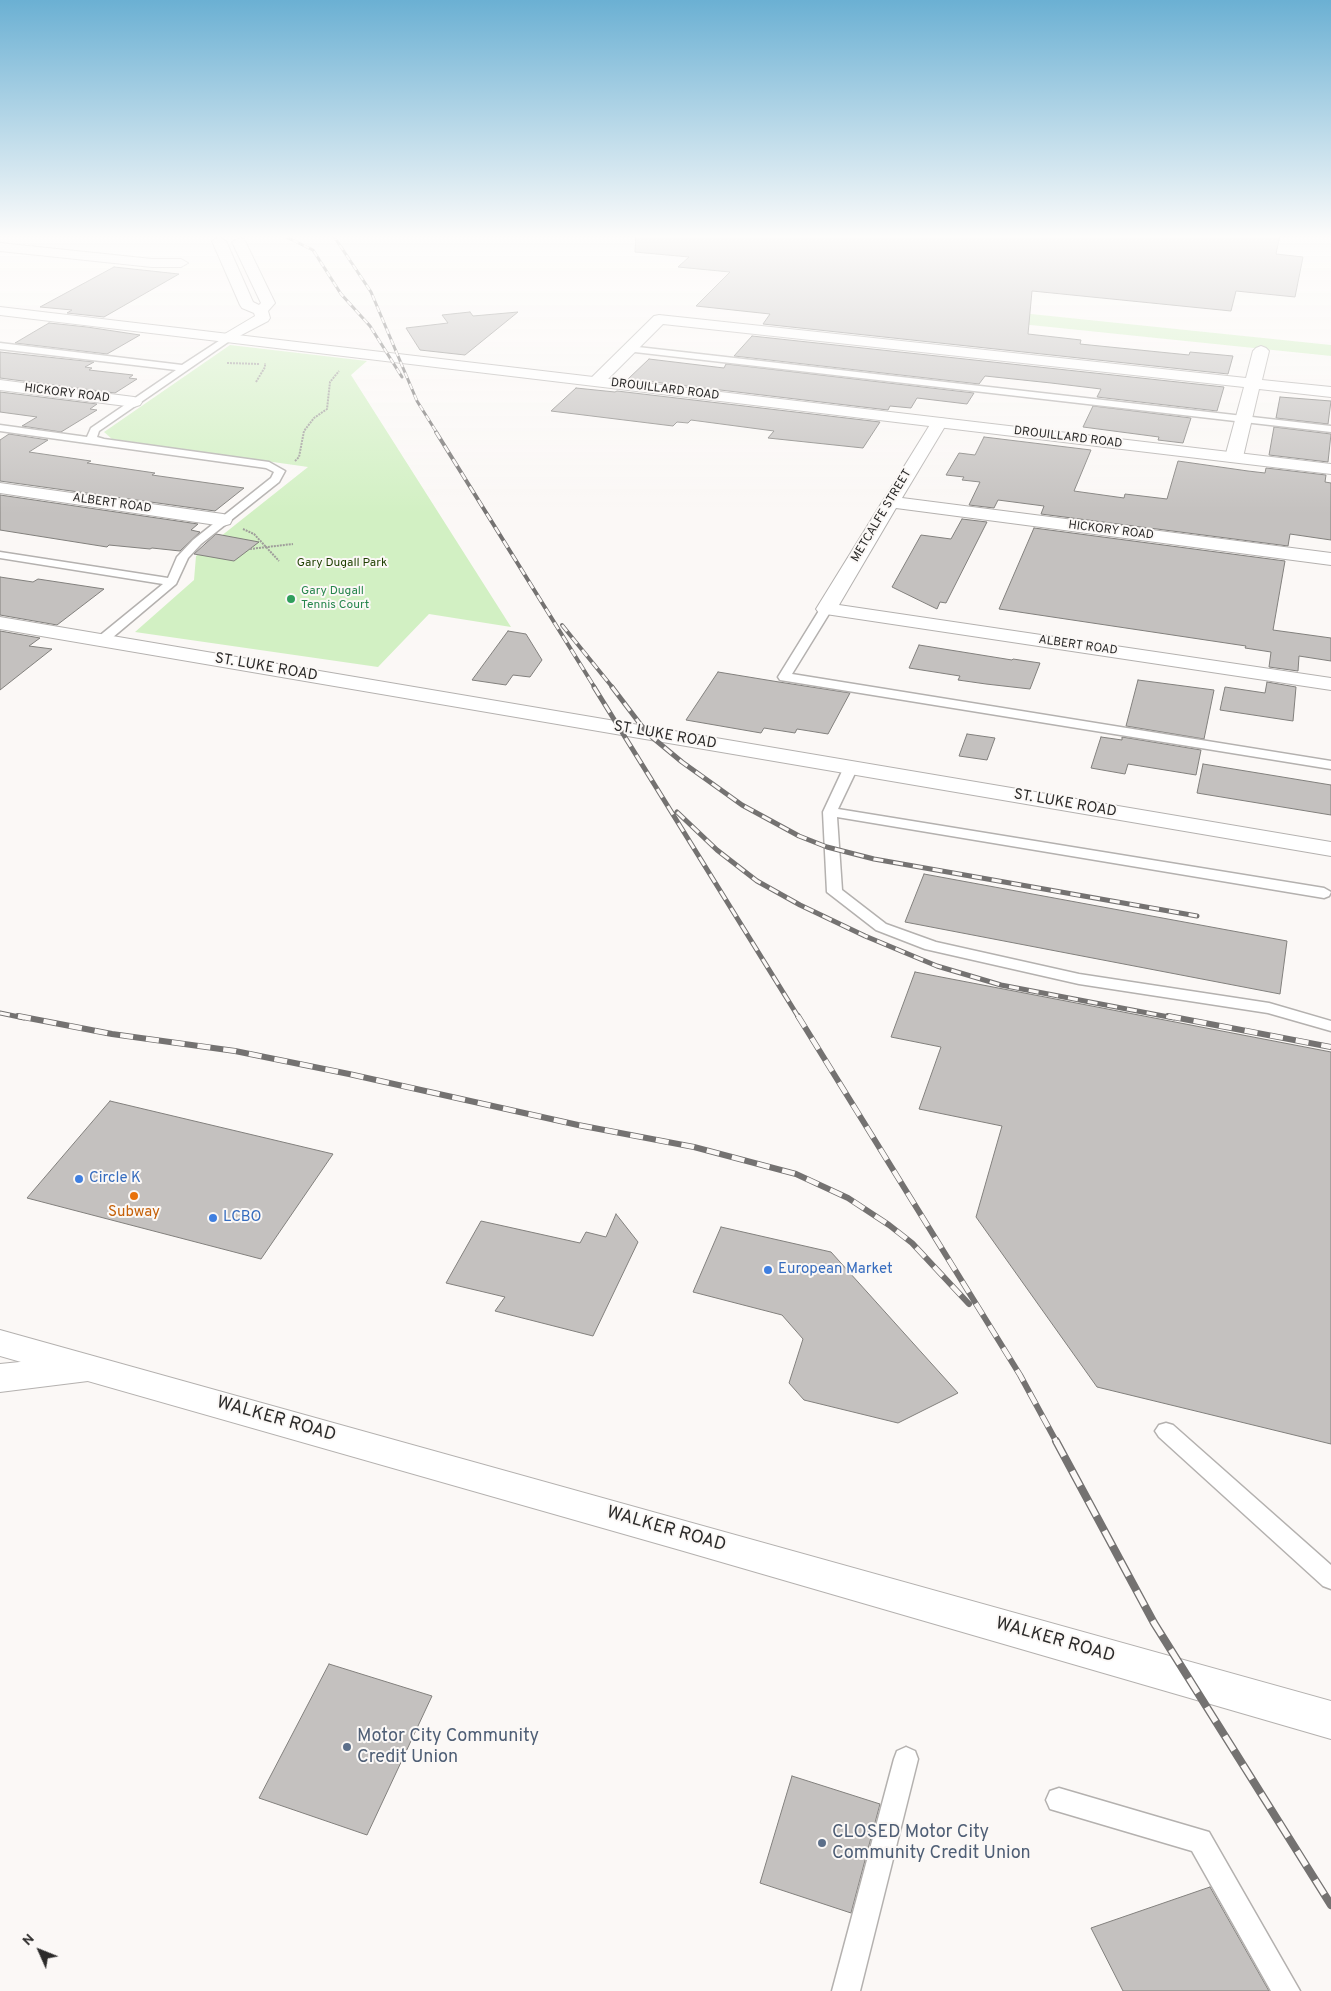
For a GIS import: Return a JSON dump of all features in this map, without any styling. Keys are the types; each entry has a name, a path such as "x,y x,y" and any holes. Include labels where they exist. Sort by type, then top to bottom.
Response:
{"street":[{"name":"DROUILLARD ROAD","path":"143,328 1331,469"},
{"path":"228,338 246,328"},
{"path":"596,382 650,328"},
{"path":"740,328 1331,392"},
{"path":"1234,457 1261,351"},
{"name":"HICKORY ROAD","path":"0,385 134,402"},
{"name":"METCALFE STREET","path":"826,609 939,423"},
{"name":"ALBERT ROAD","path":"0,488 223,520"},
{"name":"HICKORY ROAD","path":"891,502 1331,559"},
{"name":"ALBERT ROAD","path":"826,609 1331,684"},
{"name":"ST. LUKE ROAD","path":"0,623 1331,848"},
{"name":"WALKER ROAD","path":"0,1343 689,1536 1331,1720"},
{"path":"0,1378 88,1368"}],"lane":[{"path":"102,442 92,438 94,430 228,338"},
{"path":"0,346 183,368"},
{"path":"629,349 1331,429"},
{"path":"0,428 269,465 280,471 275,480 197,542 183,557 172,582 102,640"},
{"path":"0,555 172,582"},
{"path":"826,609 784,677 1331,765"},
{"path":"851,767 830,812 835,892 881,927 931,946 1079,979 1269,1008 1331,1026"},
{"path":"830,812 1324,894"},
{"path":"1166,1431 1331,1579"},
{"path":"846,1991 906,1759"},
{"path":"1059,1800 1200,1842 1286,1991"}],"path":[{"path":"263,360 266,364"},
{"path":"222,363 266,364"},
{"path":"256,382 266,364"},
{"path":"294,461 300,457 304,431 314,418 327,409 330,382 337,372 343,368"},
{"path":"223,520 254,534 279,561"},
{"path":"250,549 293,544"}],"green space":[{"path":"1059,328 1166,328 1331,345 1331,356"},
{"name":"Gary Dugall Park","path":"230,345 367,361 351,375 511,627 429,614 378,667 135,632 194,580 196,556 308,467 112,439 104,432"}],"building":[{"path":"41,328 93,328 140,335 107,354 15,343"},
{"path":"406,328 498,328 465,355 420,350"},
{"path":"799,328 1029,328 1028,334 1081,340 1080,344 1189,355 1190,352 1233,356 1228,374"},
{"path":"752,336 1224,387 1217,411 1097,397 1101,389 1051,383 985,376 979,384 734,356"},
{"path":"0,352 94,362 85,367 92,368 89,370 133,375 129,378 137,379 115,393 0,378"},
{"path":"649,359 724,368 726,364 974,393 967,404 917,398 911,408 890,406 888,410 628,379"},
{"path":"576,388 617,391 880,422 863,448 768,438 774,431 691,420 688,423 677,422 673,426 551,411"},
{"path":"0,392 97,404 90,409 97,410 61,432 22,426 37,417 0,412"},
{"path":"1280,397 1331,401 1328,424 1276,418"},
{"path":"1093,406 1191,418 1183,443 1158,440 1159,437 1083,427"},
{"path":"1274,427 1331,434 1328,462 1269,455"},
{"path":"9,434 48,440 29,452 155,473 152,475 244,488 215,511 0,481 0,440"},
{"path":"984,437 1091,450 1074,491 1124,498 1125,494 1167,499 1178,461 1265,473 1266,468 1326,475 1325,482 1331,483 1331,540 1290,534 1288,546 1041,514 1044,506 998,500 994,508 969,505 980,482 962,480 964,477 946,475 959,453 975,455"},
{"path":"0,495 198,524 191,530 200,532 180,551 109,545 107,547 0,530"},
{"path":"962,519 987,522 946,603 940,602 937,609 892,587 921,535 951,539"},
{"path":"1034,528 1285,561 1273,630 1331,638 1331,661 1299,656 1298,671 1269,667 1271,652 1245,648 1246,646 999,609"},
{"path":"216,534 259,542 234,561 194,554"},
{"path":"0,577 33,582 38,579 104,589 57,625 0,615"},
{"path":"0,631 40,638 29,646 52,649 0,690"},
{"path":"508,631 526,634 542,660 530,677 513,675 506,685 472,680"},
{"path":"919,645 1040,663 1030,689 958,680 960,676 909,668"},
{"path":"718,672 850,693 828,734 797,729 795,733 764,728 761,733 686,720"},
{"path":"1138,680 1214,690 1204,739 1126,726"},
{"path":"1267,682 1296,687 1293,721 1220,710 1225,687 1265,693"},
{"path":"967,734 995,738 987,760 959,756"},
{"path":"1101,737 1122,740 1122,737 1201,750 1196,775 1128,764 1125,774 1091,768"},
{"path":"1203,764 1331,785 1331,815 1197,793"},
{"path":"924,874 1287,941 1280,994 905,922"},
{"path":"915,972 1331,1052 1331,1444 1097,1387 976,1217 1002,1126 919,1109 941,1047 891,1037"},
{"path":"110,1101 333,1154 261,1259 27,1198"},
{"path":"616,1214 638,1242 593,1336 495,1311 505,1297 446,1283 481,1221 580,1243 586,1232 606,1237"},
{"path":"721,1227 831,1252 958,1393 898,1423 804,1400 789,1383 803,1339 782,1315 693,1292"},
{"name":"Motor City Community Credit Union","path":"329,1664 432,1696 367,1835 259,1798"},
{"name":"CLOSED Motor City Community Credit Union","path":"792,1776 880,1804 851,1913 760,1883"},
{"path":"1210,1887 1269,1991 1123,1991 1091,1928"}],"railway":[{"path":"371,328 402,377"},
{"path":"386,328 417,401 437,433"},
{"path":"436,432 595,688"},
{"path":"562,625 613,688"},
{"path":"594,687 799,1018"},
{"path":"612,687 647,733 682,762 742,805 799,836 827,847 874,859 1197,916"},
{"path":"677,812 717,850 757,881 800,905 865,936 937,966 1001,985 1174,1018"},
{"path":"0,1013 24,1018"},
{"path":"18,1016 112,1034 235,1051 349,1074 578,1125 694,1147 796,1174 848,1198 889,1225 912,1243 969,1304"},
{"path":"798,1016 1020,1375 1057,1443"},
{"path":"1168,1016 1331,1047"},
{"path":"1056,1441 1154,1623 1331,1905"}],"place":[{"name":"Gary Dugall Tennis Court","path":"291,599"},
{"name":"Circle K","path":"79,1179"},
{"name":"Subway","path":"134,1196"},
{"name":"LCBO","path":"213,1218"},
{"name":"European Market","path":"768,1270"},
{"name":"Motor City Community Credit Union","path":"347,1747"},
{"name":"CLOSED Motor City Community Credit Union","path":"822,1843"}]}
